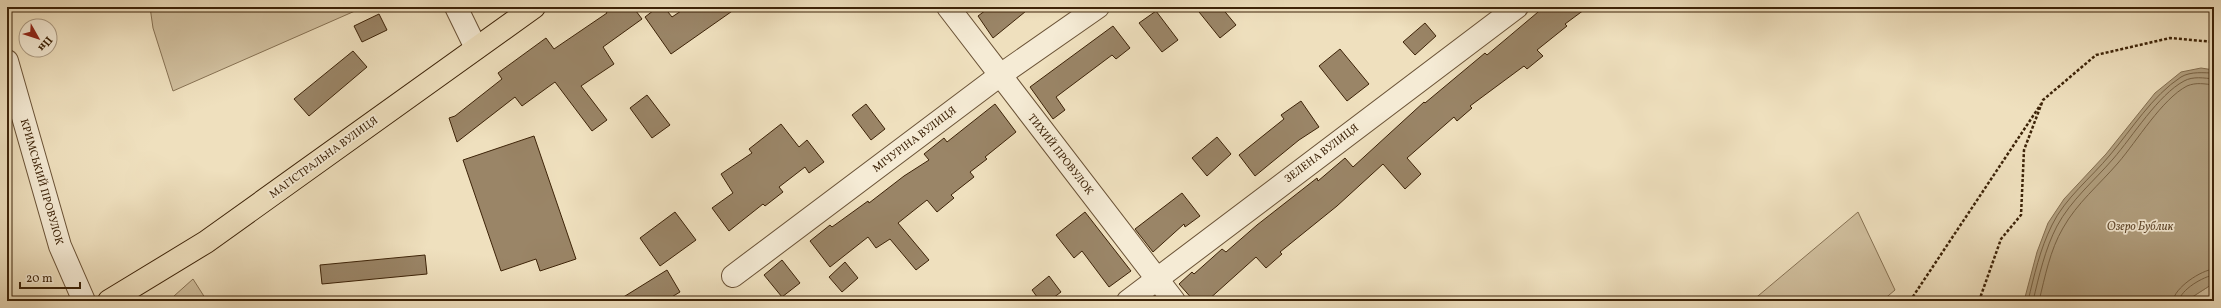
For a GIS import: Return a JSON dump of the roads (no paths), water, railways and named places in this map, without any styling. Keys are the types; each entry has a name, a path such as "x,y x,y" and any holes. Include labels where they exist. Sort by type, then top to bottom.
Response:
{"main road":[{"name":"МАГІСТРАЛЬНА ВУЛИЦЯ","path":"108,301 206,242 534,7"}],"street":[{"path":"456,7 476,48"},
{"name":"ТИХИЙ ПРОВУЛОК","path":"948,7 1174,301"},
{"name":"МІЧУРІНА ВУЛИЦЯ","path":"734,276 1000,76 1098,7"},
{"name":"ЗЕЛЕНА ВУЛИЦЯ","path":"1128,301 1516,7"},
{"name":"КРИМСЬКИЙ ПРОВУЛОК","path":"7,61 58,240 84,301"}],"water":[{"name":"Озеро Бублик","path":"2201,68 2214,70 2214,283 2186,301 2024,301 2037,252 2048,223 2064,199 2106,154 2155,93 2181,72"}]}
